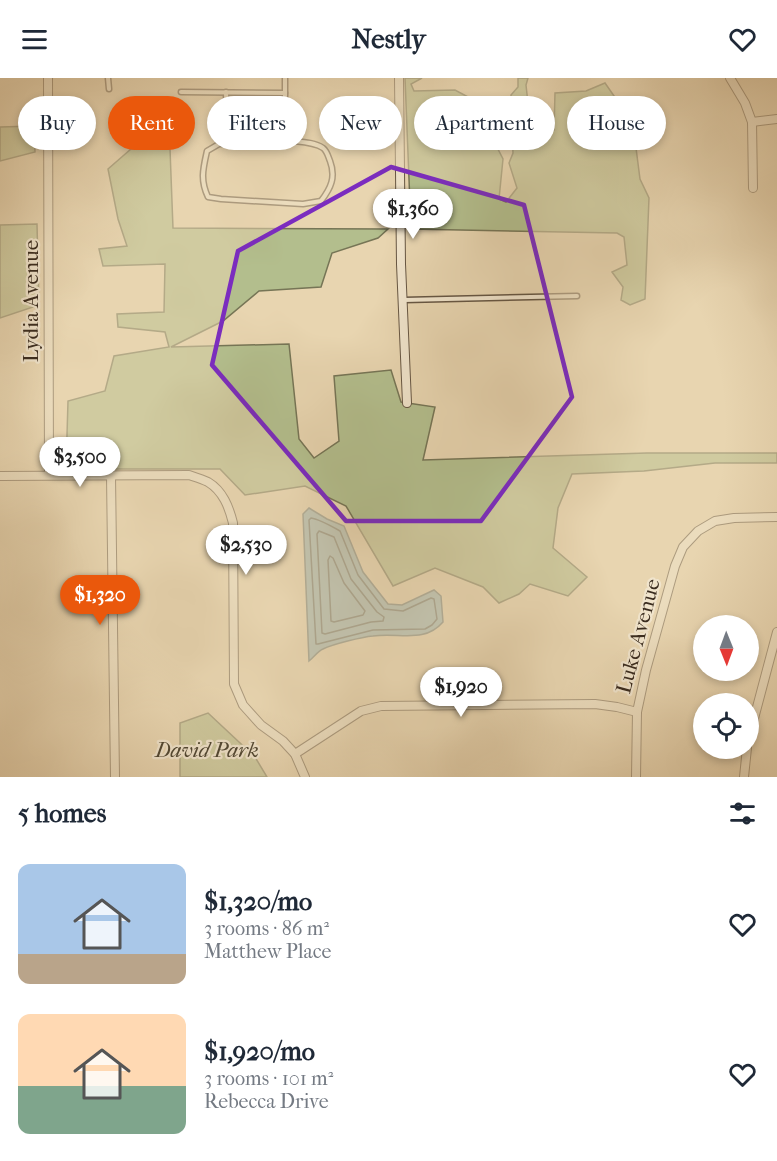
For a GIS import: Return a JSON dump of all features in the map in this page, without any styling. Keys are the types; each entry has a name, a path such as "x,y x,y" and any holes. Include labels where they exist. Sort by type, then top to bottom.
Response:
{"street":[{"name":"Lydia Avenue","path":"48,78 49,475"},
{"path":"399,78 401,264 407,403"},
{"path":"730,78 745,103 752,122 753,188"},
{"path":"752,122 777,118"},
{"path":"0,476 189,475 208,482 222,494 229,507 233,523 234,684 243,705 261,725 283,741 295,754 305,777"},
{"path":"111,476 115,777"},
{"name":"Luke Avenue","path":"636,777 636,712 675,566 683,547 698,531 715,521 777,517"},
{"path":"759,700 777,632"},
{"path":"295,754 361,711 381,706 594,704 636,712"},
{"path":"744,777 746,759"}],"lane":[{"path":"108,78 109,89"},
{"path":"180,92 285,93 285,78"},
{"path":"226,92 226,96"},
{"path":"209,150 203,165 202,186 208,197 303,204 321,201 329,190 333,171 327,152 322,147 307,143"},
{"path":"403,300 577,296"}],"highlighted area":[{"path":"391,167 524,205 572,397 481,521 346,521 212,365 238,251"}],"green space":[{"path":"405,78 422,78 411,84 414,91 455,90 466,96 414,96 414,150 498,150 503,159 499,199 506,202 517,188 509,163 513,150 555,150 555,93 586,91 605,83 614,96 567,96 567,150 636,150 640,179 649,198 645,299 630,305 621,300 623,287 612,272 627,265 624,237 617,233 411,229"},
{"path":"518,78 528,78 527,96 511,96 518,87"},
{"path":"18,126 18,150 35,150 35,152 0,161 0,127"},
{"path":"130,150 170,150 173,228 388,229 378,238 332,253 321,287 259,291 223,321 171,347 289,344 299,439 314,458 339,441 334,376 391,370 401,402 435,407 423,460 647,453 777,453 777,463 715,463 644,471 572,474 558,508 553,548 587,577 568,596 530,584 519,594 499,603 483,587 435,568 393,586 346,506 305,486 245,495 220,469 66,469 68,401 105,391 114,356 169,347 165,332 118,327 117,314 164,312 165,264 103,266 99,249 127,246 118,219 108,169"},
{"path":"37,224 39,305 0,318 0,225"},
{"name":"David Park","path":"208,713 255,757 267,777 180,777 180,723"}],"water":[{"path":"309,508 344,526 363,572 388,604 402,605 434,590 441,596 443,622 436,629 419,635 373,636 340,643 321,650 309,661 303,514"}]}
